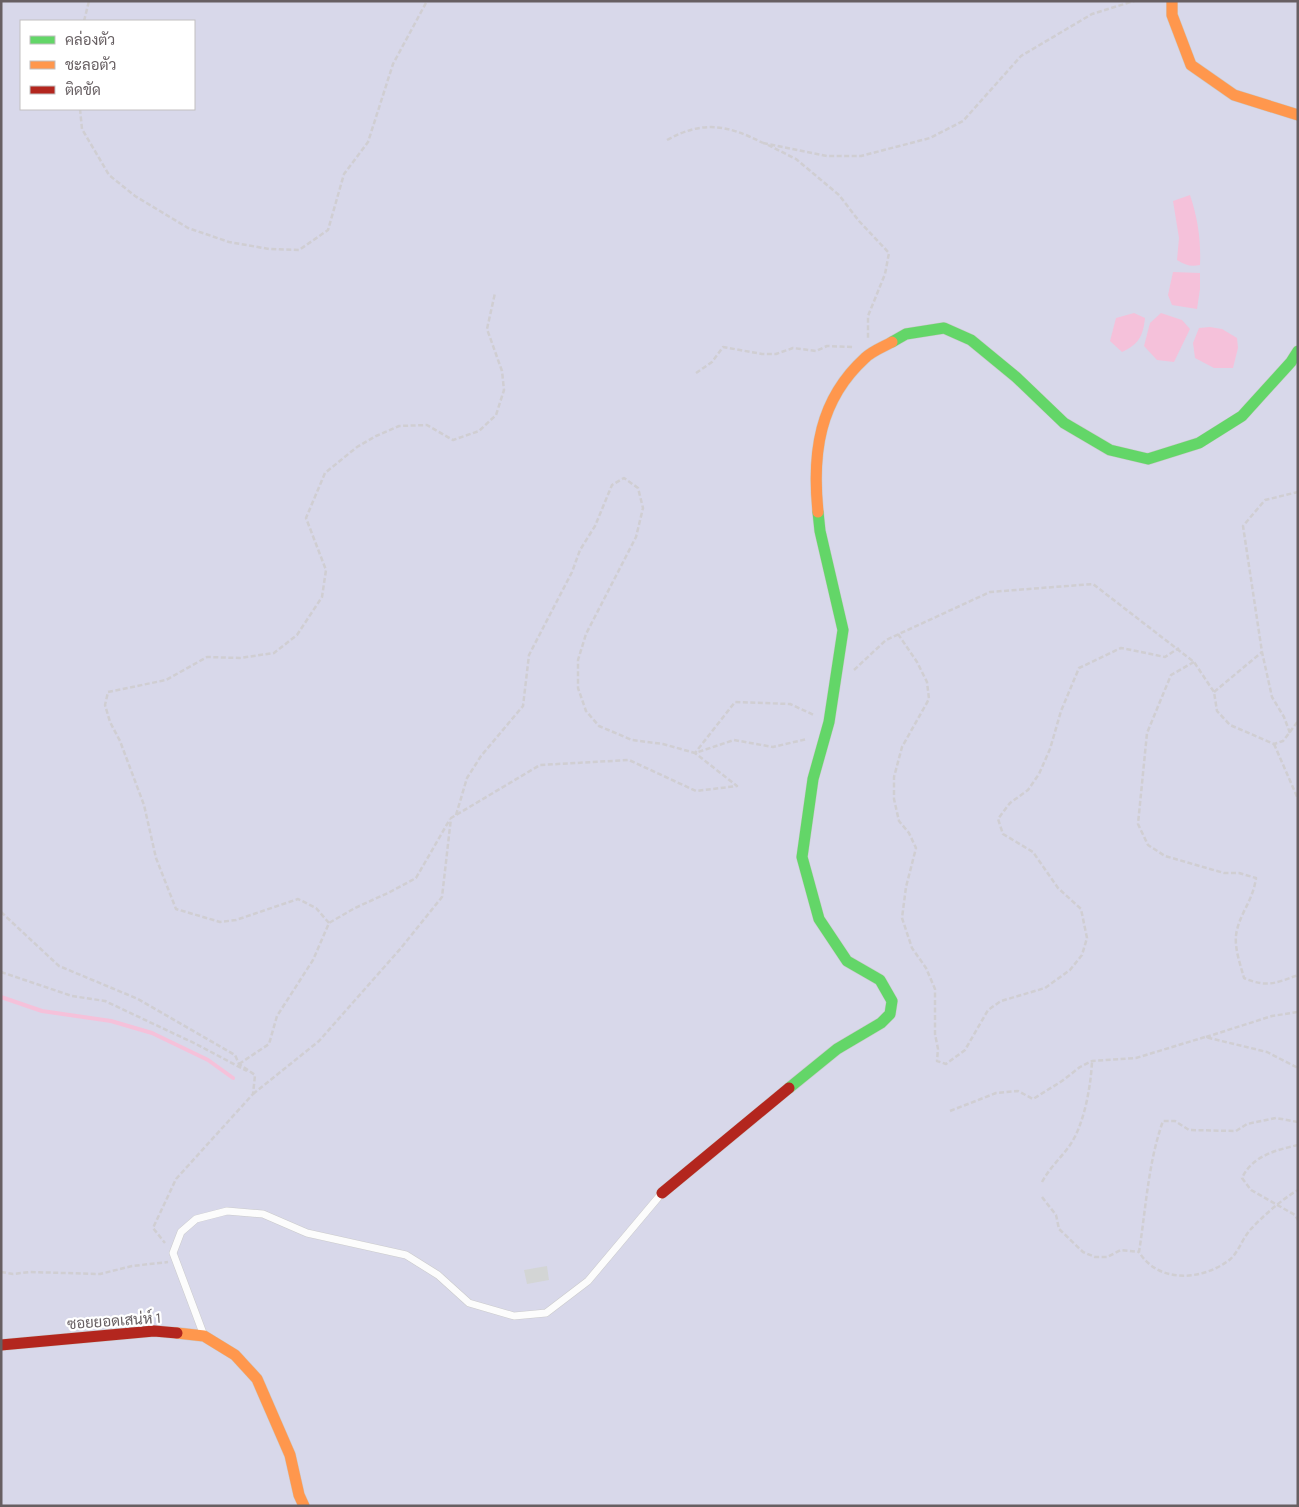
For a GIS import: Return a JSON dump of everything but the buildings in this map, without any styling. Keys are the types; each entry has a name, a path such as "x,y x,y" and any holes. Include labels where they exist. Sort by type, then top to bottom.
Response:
{"street":[{"path":"1172,1 1172,15 1191,65 1234,95 1298,115"},
{"path":"662,1193 837,1049 881,1023 890,1014 892,1001 880,980 847,961 819,919 802,856 813,779 829,722 843,630 820,531 816,454 826,416 843,383 866,356 906,334 944,328 972,340 1016,377 1064,423 1110,450 1148,459 1199,443 1242,416 1291,362 1298,351"},
{"name":"ซอยยอดเสน่ห์ 1","path":"1,1345 154,1331 204,1336 235,1355 257,1379 290,1455 299,1495 304,1506"}],"lane":[{"path":"204,1336 174,1253 181,1232 196,1219 227,1211 263,1214 307,1233 406,1255 438,1275 470,1303 514,1316 546,1313 588,1281 662,1193"}],"path":[{"path":"84,20 88,1"},
{"path":"80,110 82,129 109,175 135,196 188,228 229,242 269,249 299,250 328,230 344,174 368,142 393,64 427,1"},
{"path":"763,142 827,156 861,156 930,138 963,121 1021,56 1092,14 1134,1"},
{"path":"667,140 684,130 715,126 739,130 796,159 838,195 859,222 889,253 885,274 868,316 866,356"},
{"path":"329,923 316,908 298,899 236,920 220,922 176,909 156,858 144,805 120,741 110,722 106,705 108,692 166,680 206,657 240,658 274,653 296,635 322,597 326,570 306,518 325,473 357,447 399,426 427,425 453,440 479,431 496,415 504,390 502,370 487,329 495,293"},
{"path":"696,373 712,362 723,347 750,353 776,354 793,348 816,350 827,346 846,346 857,348 866,356"},
{"path":"239,1064 269,1044 277,1016 314,960 329,923 416,878 451,818 540,765 629,760 696,791 737,786 695,753 663,744 632,740 599,726 586,711 578,688 578,660 586,634 636,537 643,508 638,488 624,478 612,486 595,526 580,550 572,572 529,656 523,706 481,756 464,786 456,815"},
{"path":"1290,733 1284,717 1272,696 1262,652 1242,526 1265,500 1298,492"},
{"path":"834,688 886,640 990,592 1093,584 1179,648 1194,662 1214,692 1217,711 1230,724 1274,744 1298,799"},
{"path":"898,634 917,662 927,682 929,699 902,748 894,777 894,799 899,821 909,833 916,848 906,887 902,918 912,948 926,968 935,989 935,1034 938,1049 936,1061 946,1064 965,1050 988,1010 1001,1001 1045,988 1070,970 1082,955 1087,938 1081,909 1058,888 1033,852 1002,834 998,819 1010,803 1028,790 1039,774 1050,749 1061,711 1079,668 1121,648 1165,657 1179,648"},
{"path":"1214,692 1262,652"},
{"path":"1194,662 1171,675 1147,733 1138,824 1148,845 1165,856 1224,873 1256,878 1254,893 1237,930 1237,949 1244,978 1260,984 1280,982 1298,975"},
{"path":"695,753 735,702 790,704 829,722"},
{"path":"1274,744 1283,741 1298,721"},
{"path":"695,753 734,740 773,747 826,735"},
{"path":"174,1253 153,1228 176,1179 253,1094 319,1041 401,948 442,897 451,818"},
{"path":"1,912 59,966 138,999 235,1055 239,1064 255,1075"},
{"path":"1,972 72,996 104,1001 196,1044 255,1075"},
{"path":"950,1111 996,1093 1018,1091 1032,1099 1062,1081 1080,1066 1092,1061 1109,1058 1136,1058 1272,1016 1298,1012"},
{"path":"1205,1037 1268,1052 1298,1068"},
{"path":"1042,1182 1048,1171 1069,1148 1080,1130 1092,1061"},
{"path":"253,1094 255,1075"},
{"path":"1298,1122 1276,1118 1247,1124 1236,1131 1189,1130 1175,1122 1163,1121 1149,1177 1146,1215 1139,1252 1146,1263 1157,1270 1174,1275 1187,1277 1213,1270 1230,1260 1249,1231 1298,1190"},
{"path":"1298,1145 1267,1153 1247,1166 1242,1178 1251,1190 1295,1215 1298,1220"},
{"path":"1042,1197 1056,1215 1059,1229 1084,1252 1095,1257 1107,1257 1121,1250 1139,1252"},
{"path":"1,1272 13,1274 30,1272 100,1274 132,1266 176,1262"}],"shaded area":[{"path":"1,1 1298,1 1298,1506 1,1506"},
{"path":"1190,195 1197,221 1200,247 1200,265 1197,266 1188,265 1177,260 1179,238 1173,201"},
{"path":"1173,272 1200,273 1197,309 1172,305 1168,295"},
{"path":"1134,313 1145,318 1143,330 1139,339 1122,352 1110,341 1116,318"},
{"path":"1161,313 1182,320 1190,329 1174,362 1157,360 1144,346 1150,323"},
{"path":"1199,328 1222,329 1237,338 1238,348 1233,368 1214,368 1195,358 1193,343"}],"waterway":[{"path":"1,997 42,1011 111,1021 152,1033 208,1060 233,1078"}],"traffic: fast":[{"path":"892,342 906,334 944,328 971,340 1016,377 1064,423 1110,450 1148,459 1199,443 1242,416 1291,362 1298,351"},
{"path":"789,1088 837,1049 881,1023 890,1014 892,1001 880,980 847,961 819,919 802,857 813,779 829,722 843,630 820,531 818,512"}],"traffic: slow":[{"path":"1172,1 1172,15 1191,65 1234,95 1298,115"},
{"path":"818,512 816,490 818,448 828,410 837,391 850,374 874,351 892,342"},
{"path":"177,1333 204,1336 235,1355 257,1379 290,1455 299,1495 304,1506"}],"traffic: jam":[{"path":"662,1193 789,1088"},
{"path":"1,1345 154,1331 177,1333"}]}
